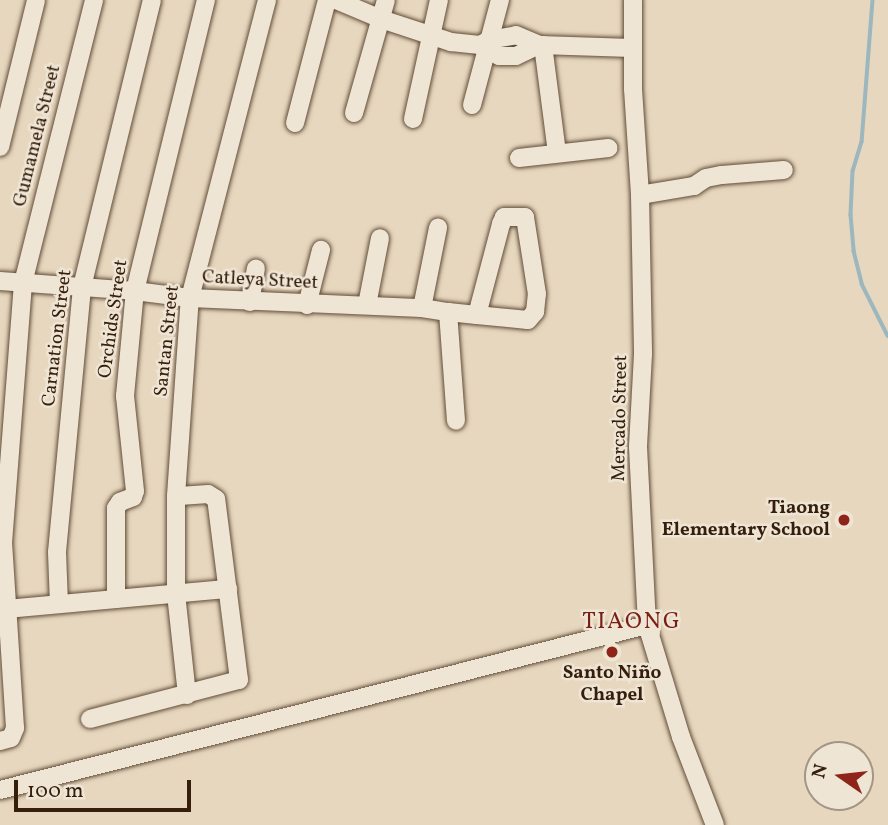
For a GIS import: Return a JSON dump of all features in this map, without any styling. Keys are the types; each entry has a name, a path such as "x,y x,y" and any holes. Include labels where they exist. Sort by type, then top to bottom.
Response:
{"street":[{"path":"0,147 36,0"},
{"name":"Gumamela Street","path":"0,741 11,738 15,728 4,640 7,609 4,543 23,283 94,0"},
{"name":"Carnation Street","path":"59,604 57,552 82,287 152,0"},
{"name":"Orchids Street","path":"116,599 116,508 120,502 133,497 135,491 125,396 135,290 206,0"},
{"name":"Santan Street","path":"187,695 176,594 176,496 190,298 267,0"},
{"path":"295,123 327,0"},
{"path":"336,0 381,19 451,42 485,45 499,56 516,56 541,45 632,48"},
{"path":"354,113 386,0"},
{"path":"413,119 439,0"},
{"path":"472,105 485,45 499,0"},
{"name":"Mercado Street","path":"633,0 632,48 640,195 643,354 639,447 647,625 681,737 715,825"},
{"path":"541,45 557,153"},
{"path":"519,158 608,148"},
{"path":"640,195 694,186 706,178 722,174 785,170"},
{"name":"Catleya Street","path":"0,281 135,290 190,298 250,302 422,308 448,312 477,315 528,320 536,312 537,294 525,217 504,217 477,315"},
{"path":"422,308 438,228"},
{"path":"367,305 380,238"},
{"path":"307,305 321,250"},
{"path":"250,302 256,269"},
{"path":"448,312 456,421"},
{"path":"90,719 240,680 216,499 208,494 176,496"},
{"path":"7,609 228,589"},
{"path":"0,790 647,625"}],"waterway":[{"path":"873,0 862,142 853,171 851,215 854,251 862,284 888,336"}],"place":[{"name":"Tiaong Elementary School","path":"844,520"},
{"name":"Santo Niño Chapel","path":"612,652"}],"district":[{"name":"TIAONG","path":"632,622"}]}
